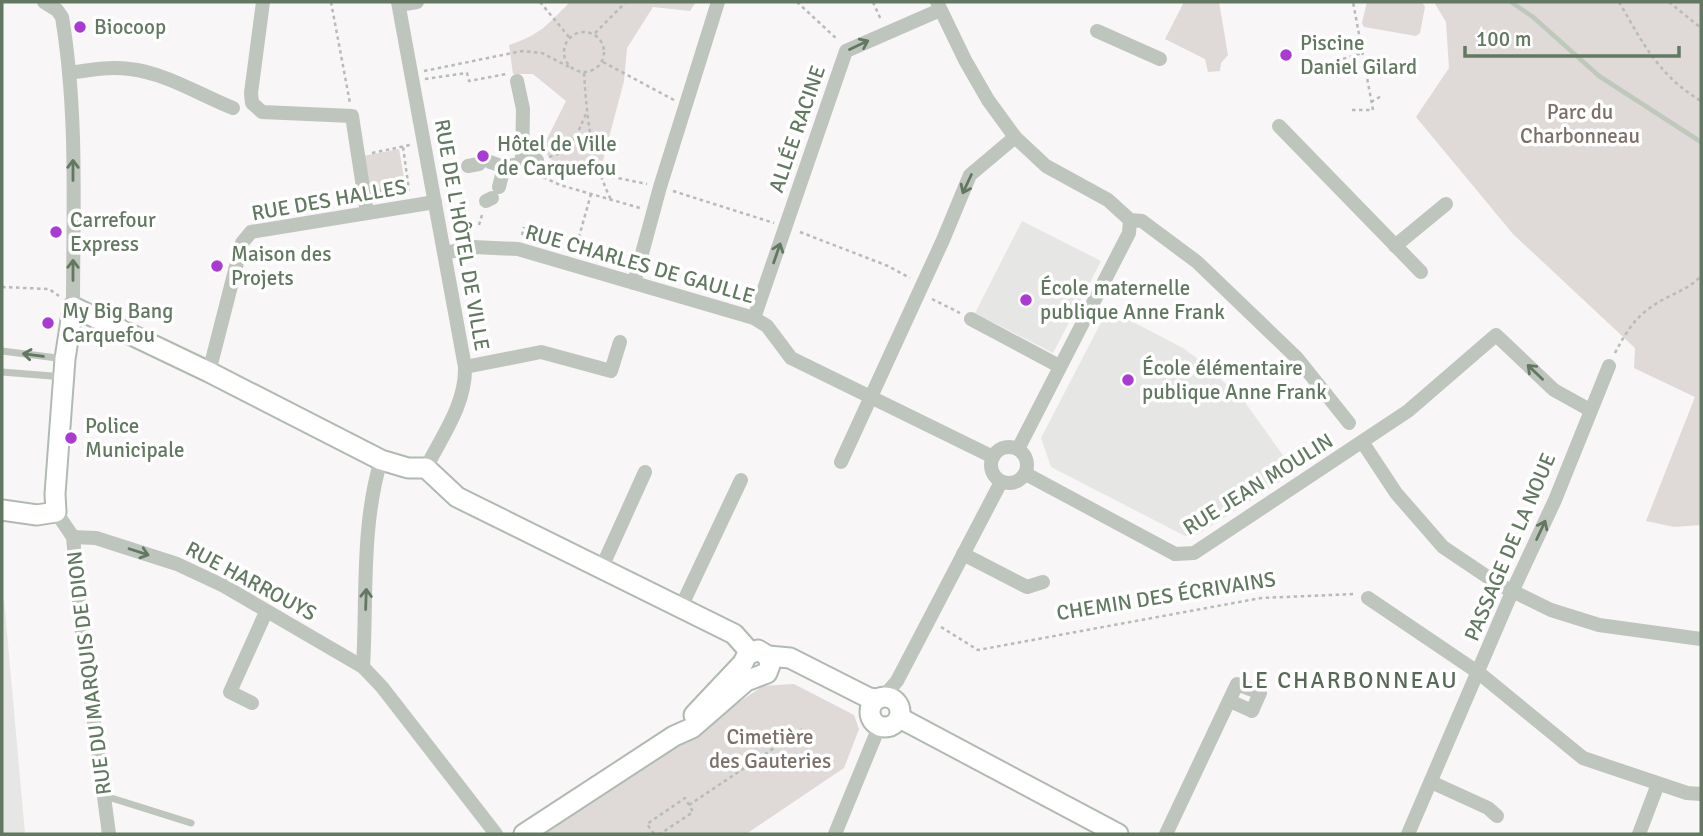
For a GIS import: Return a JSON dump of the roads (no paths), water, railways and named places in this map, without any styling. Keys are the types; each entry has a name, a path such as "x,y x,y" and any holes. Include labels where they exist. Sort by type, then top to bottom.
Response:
{"street":[{"path":"2,510 37,515 55,512 65,368 73,307 74,162 69,73 62,17 57,10 44,2"},
{"path":"263,2 252,103 262,112 352,116 366,205"},
{"path":"399,4 417,2"},
{"path":"634,283 660,187 718,2"},
{"name":"RUE DE L'HÔTEL DE VILLE","path":"399,4 465,367 462,398 426,468"},
{"path":"939,6 988,100 1015,137 1046,166 1108,200 1130,220 1142,221 1197,262 1297,358 1349,423"},
{"name":"ALLÉE RACINE","path":"754,318 846,51 939,6"},
{"path":"1097,31 1160,59"},
{"path":"69,73 107,68 157,74 233,108"},
{"path":"517,80 523,109 522,163"},
{"path":"1279,126 1421,272"},
{"path":"841,462 970,175 1015,137"},
{"path":"492,195 485,165 522,163 537,167"},
{"name":"RUE DES HALLES","path":"209,372 245,236 251,232 366,205 435,202"},
{"path":"1395,246 1446,204"},
{"path":"1018,449 1129,233 1130,220"},
{"name":"RUE CHARLES DE GAULLE","path":"444,253 473,247 519,248 754,318 767,326 791,358 993,457"},
{"path":"73,307 209,372 381,460 408,468 426,468 457,497 734,634 757,664 791,673 851,700 884,709 1118,834"},
{"path":"971,319 1059,366"},
{"name":"RUE JEAN MOULIN","path":"1026,474 1175,554 1194,553 1408,411 1496,334 1554,390 1590,410"},
{"path":"465,367 541,352 611,371 620,342"},
{"name":"PASSAGE DE LA NOUE","path":"1408,834 1512,592 1555,500 1609,366"},
{"path":"1363,443 1396,493 1443,547 1512,592 1551,610 1599,625 1701,639"},
{"path":"1006,447 1018,449 1027,463 1026,474 1018,482 1001,482 993,474 993,457 1006,447"},
{"path":"363,667 371,500 381,460"},
{"path":"602,567 645,472"},
{"path":"681,607 741,480"},
{"path":"835,834 897,681 1001,482"},
{"name":"RUE DU MARQUIS DE DION","path":"55,512 73,537 82,633 109,834"},
{"name":"RUE HARROUYS","path":"73,537 96,538 177,565 224,586 363,667 382,687 496,834"},
{"path":"963,554 1027,587 1043,582"},
{"path":"1368,598 1479,673 1583,758 1687,793 1701,794"},
{"path":"252,703 230,692 266,612"},
{"path":"524,834 674,736 705,719 746,681 757,664"},
{"path":"1166,834 1230,701"},
{"path":"1431,782 1488,808 1497,816"},
{"path":"1639,834 1658,784"}],"lane":[{"path":"2,351 65,368"},
{"path":"2,372 65,368"},
{"path":"104,796 191,823"}],"waterway":[{"path":"1511,2 1533,17 1599,76 1701,142"}],"place":[{"name":"Biocoop","path":"80,27"},
{"name":"Piscine Daniel Gilard","path":"1286,55"},
{"name":"Hôtel de Ville de Carquefou","path":"483,156"},
{"name":"Carrefour Express","path":"56,232"},
{"name":"Maison des Projets","path":"217,266"},
{"name":"École maternelle publique Anne Frank","path":"1026,300"},
{"name":"My Big Bang Carquefou","path":"48,323"},
{"name":"École élémentaire publique Anne Frank","path":"1128,380"},
{"name":"Police Municipale","path":"71,438"}],"district":[{"name":"LE CHARBONNEAU","path":"1350,680"}],"park label":[{"name":"Parc du Charbonneau","path":"1580,124"},
{"name":"Cimetière des Gauteries","path":"770,749"}]}
